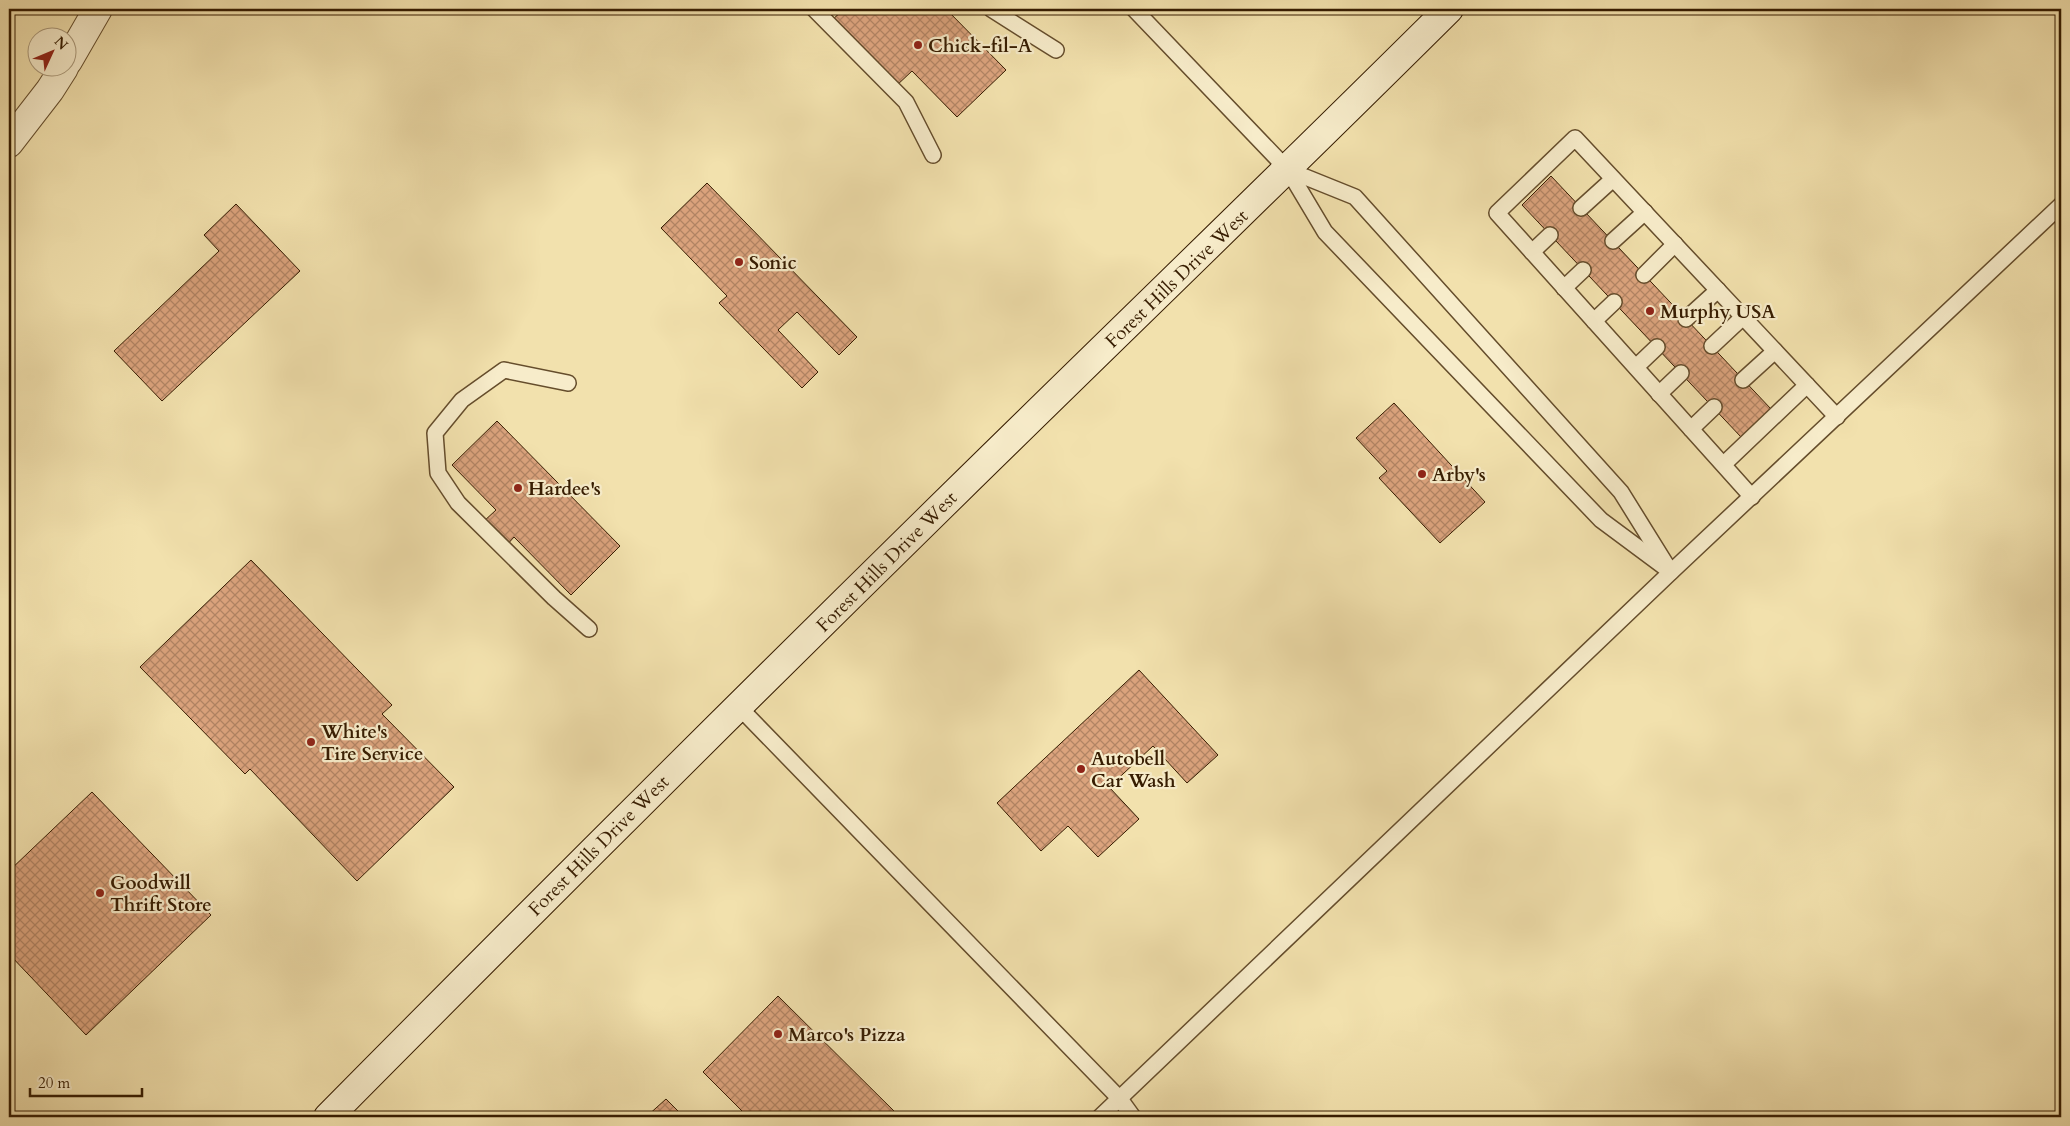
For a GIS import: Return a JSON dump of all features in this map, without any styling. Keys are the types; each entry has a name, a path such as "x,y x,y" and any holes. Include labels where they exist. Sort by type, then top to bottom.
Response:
{"main road":[{"path":"78,44 98,9"},
{"name":"Forest Hills Drive West","path":"328,1117 568,874 1288,170 1449,9"},
{"path":"9,143 58,78"}],"lane":[{"path":"814,9 906,102 933,156"},
{"path":"991,9 1056,50"},
{"path":"1134,9 1288,170 1325,232 1601,520 1671,572"},
{"path":"1752,497 1497,213 1576,138 1837,417"},
{"path":"1288,170 1355,197 1621,492 1671,572"},
{"path":"1581,208 1614,179"},
{"path":"1100,1117 1671,572 2061,205"},
{"path":"1613,242 1645,212"},
{"path":"1532,252 1550,235"},
{"path":"1644,275 1675,244"},
{"path":"1564,288 1583,270"},
{"path":"1686,319 1718,290"},
{"path":"1594,321 1614,302"},
{"path":"1712,346 1743,317"},
{"path":"1636,367 1657,347"},
{"path":"1744,380 1775,351"},
{"path":"568,383 504,370 462,400 435,433 438,473 458,503 554,598 590,629"},
{"path":"1659,394 1681,373"},
{"path":"1724,464 1807,385"},
{"path":"1691,429 1714,407"},
{"path":"738,706 1120,1099 1133,1117"}],"building":[{"name":"Chick-fil-A","path":"844,9 946,9 1006,70 957,117 912,71 895,87 831,21"},
{"name":"Murphy USA","path":"1551,176 1771,409 1741,437 1522,205"},
{"name":"Sonic","path":"707,183 857,337 839,355 797,312 778,330 818,372 802,388 719,303 727,296 661,228"},
{"path":"236,204 300,271 162,401 114,351 219,251 204,235"},
{"name":"Arby's","path":"1394,403 1485,502 1440,543 1379,478 1387,471 1356,438"},
{"name":"Hardee's","path":"497,421 620,546 571,595 514,537 506,546 483,522 496,510 452,465"},
{"name":"White's Tire Service","path":"251,560 392,705 382,714 454,787 357,881 250,769 245,774 140,667"},
{"name":"Autobell Car Wash","path":"1139,670 1218,755 1187,783 1153,746 1109,787 1139,819 1098,857 1068,826 1041,851 997,803"},
{"name":"Goodwill Thrift Store","path":"92,792 211,915 86,1035 9,954 9,871"},
{"name":"Marco's Pizza","path":"778,996 900,1117 748,1117 703,1072"},
{"path":"666,1099 684,1117 646,1117"}],"place":[{"name":"Chick-fil-A","path":"918,45"},
{"name":"Sonic","path":"739,262"},
{"name":"Murphy USA","path":"1650,311"},
{"name":"Arby's","path":"1422,474"},
{"name":"Hardee's","path":"518,488"},
{"name":"White's Tire Service","path":"311,742"},
{"name":"Autobell Car Wash","path":"1081,769"},
{"name":"Goodwill Thrift Store","path":"100,893"},
{"name":"Marco's Pizza","path":"778,1034"}]}
